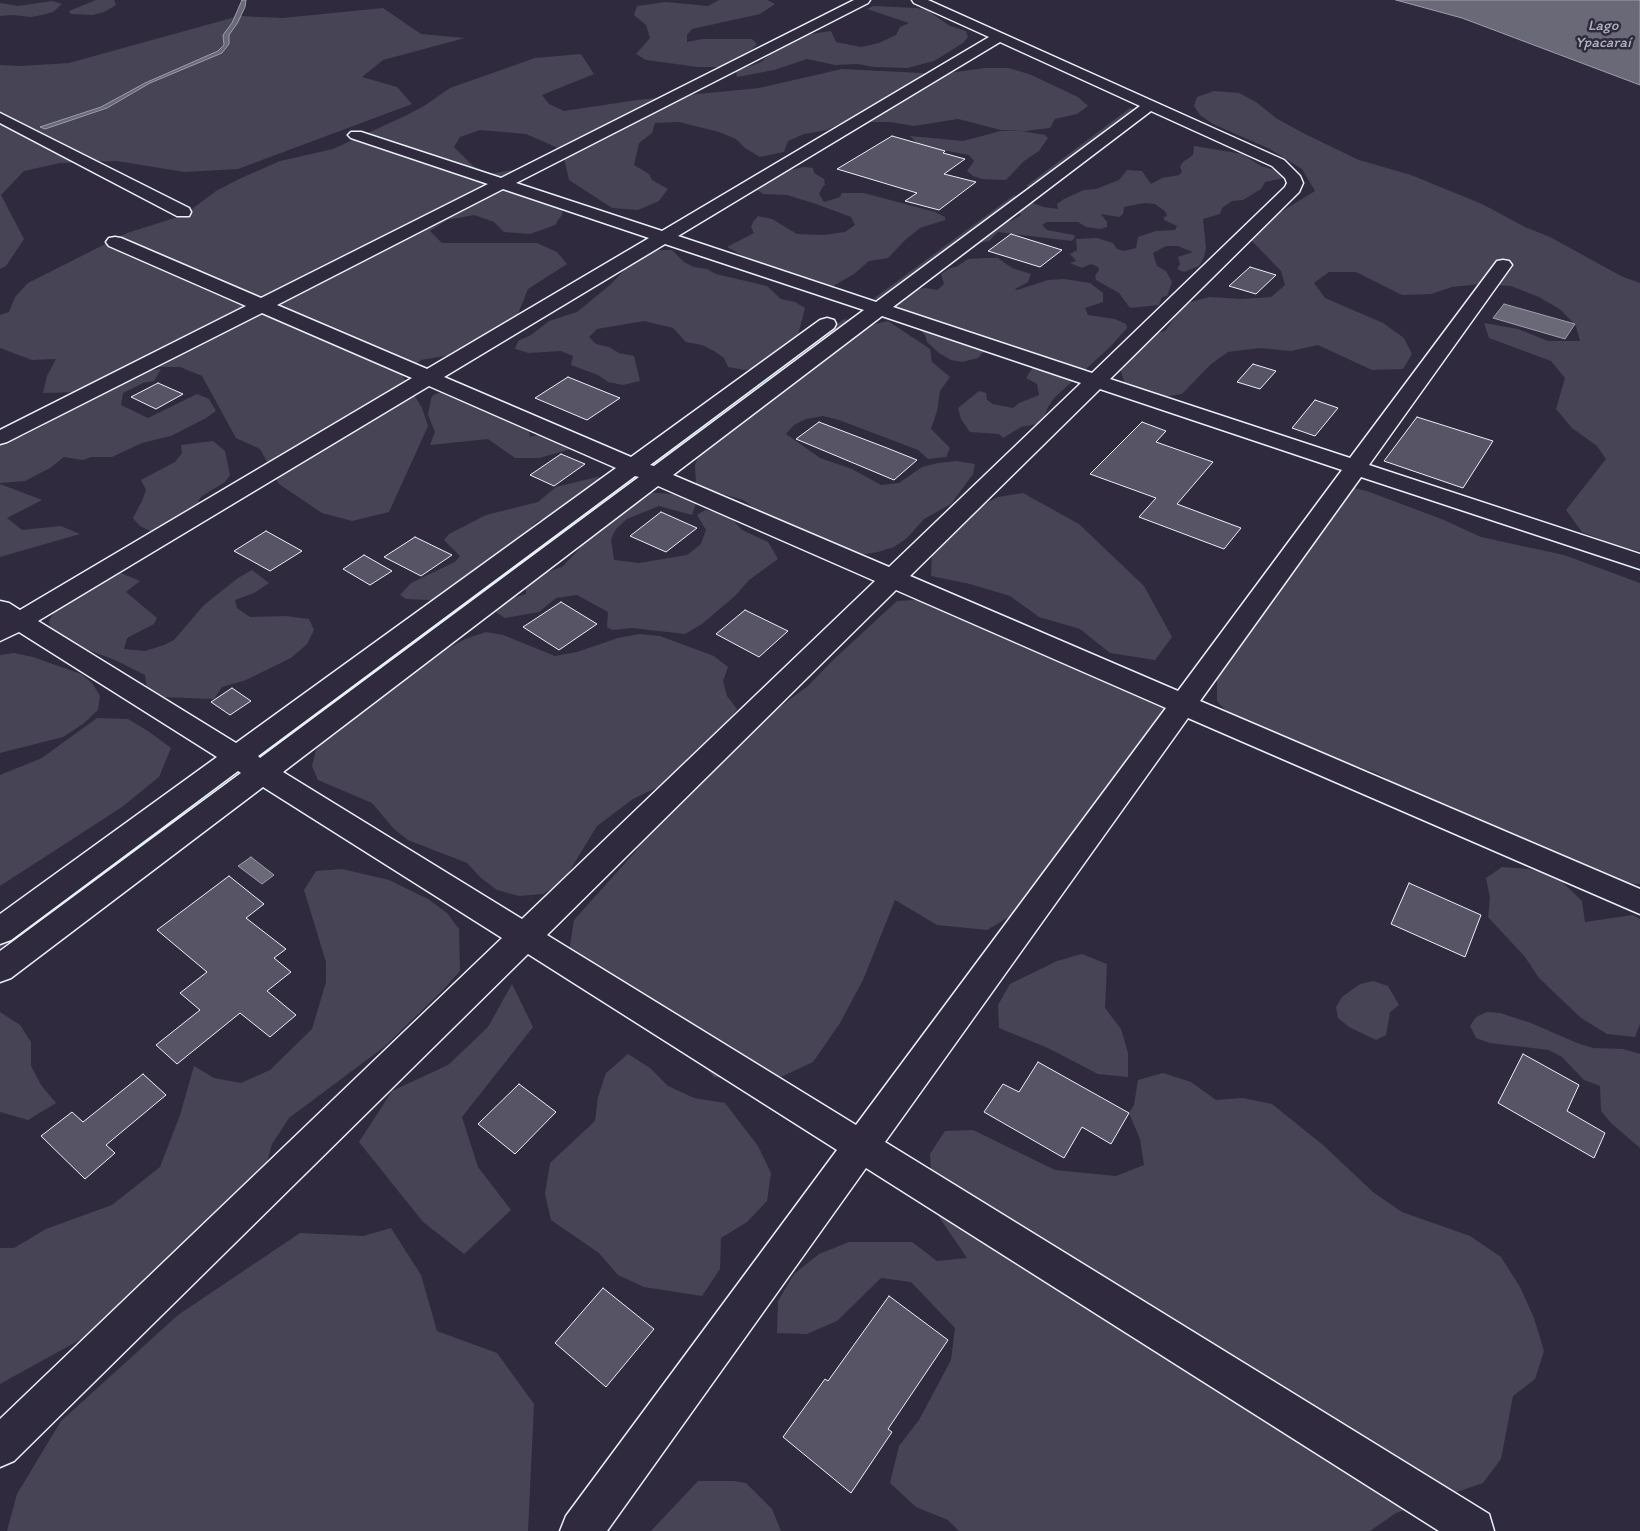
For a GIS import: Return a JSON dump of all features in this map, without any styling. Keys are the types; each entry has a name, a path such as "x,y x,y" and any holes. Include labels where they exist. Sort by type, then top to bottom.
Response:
{"street":[{"path":"0,438 864,0"},
{"path":"0,1447 1293,189 1295,183 1292,176 1278,163 918,0"},
{"path":"998,37 427,378 6,621 250,765 1474,1529"},
{"path":"0,970 250,765 633,466 868,305 1142,102"},
{"path":"0,117 182,212"},
{"path":"356,135 1640,562"},
{"path":"115,242 1640,902"},
{"path":"581,1531 1503,265"},
{"path":"0,931 250,765 656,476 868,305"}],"shaded area":[{"path":"96,0 114,0 116,5 104,12 93,15 71,14 69,11"},
{"path":"719,0 767,0 775,4 760,14 692,29 687,35 687,42 702,39 752,39 757,44 751,50 719,67 698,67 646,60 636,54 650,38 646,25 634,15 637,6 666,2 708,6"},
{"path":"52,1 62,4 53,12 31,17 0,16 0,3 18,6"},
{"path":"873,6 927,10 950,26 966,31 968,37 963,43 934,61 907,68 874,67 858,64 835,65 807,59 774,70 737,77 736,71 761,62 790,37 831,31 836,42 861,47 879,43 896,35 900,27 909,23 867,9"},
{"path":"383,8 421,34 465,38 383,60 362,77 397,87 412,104 238,169 184,172 117,161 60,163 24,171 1,195 24,239 6,266 0,269 0,65 20,66 69,63 239,16 282,18"},
{"path":"581,54 594,74 542,95 549,104 564,111 637,100 759,88 842,69 941,74 985,68 1008,68 1029,74 1078,97 1088,106 1077,114 1055,119 1050,128 1025,131 1001,130 958,119 914,126 891,122 843,122 827,130 804,134 788,141 784,152 760,157 745,148 736,139 719,132 679,122 655,123 652,133 639,143 634,165 649,174 652,180 668,189 659,201 638,210 612,208 569,180 564,158 558,148 526,134 480,130 460,137 454,147 473,166 490,174 518,169 519,184 554,201 563,213 555,225 530,234 504,232 494,222 474,215 447,220 430,231 442,243 537,243 557,252 567,264 528,289 509,336 486,349 421,360 402,375 422,408 428,426 389,512 352,521 322,513 279,484 260,449 236,438 202,376 180,367 149,367 142,371 161,369 154,381 143,383 123,393 121,405 148,418 197,394 209,399 216,411 206,418 171,436 142,443 112,457 91,457 83,460 64,457 50,468 25,481 0,483 0,444 23,436 43,426 78,392 43,393 47,376 56,359 32,360 0,348 0,315 9,312 15,297 28,283 127,233 184,215 216,191 237,180 280,161 333,149 407,115 450,88 535,58"},
{"path":"1214,91 1239,93 1301,132 1359,160 1411,175 1482,204 1525,227 1550,237 1621,276 1640,283 1640,551 1620,547 1582,532 1566,510 1606,459 1597,446 1572,428 1556,409 1565,378 1551,361 1489,338 1484,323 1518,329 1548,341 1580,341 1576,326 1561,310 1539,297 1511,286 1480,284 1452,287 1431,294 1402,295 1356,272 1329,272 1314,283 1325,298 1383,323 1404,338 1412,354 1403,369 1372,370 1318,345 1291,351 1259,348 1228,352 1211,364 1182,394 1150,399 1125,385 1120,368 1139,338 1165,331 1184,304 1209,297 1242,299 1271,297 1285,285 1281,271 1251,240 1255,228 1315,191 1302,169 1270,149 1213,124 1200,115 1194,106 1197,97"},
{"path":"1130,108 1136,109 1032,187 1026,186"},
{"path":"1001,131 1021,131 1045,135 1048,138 1039,151 1024,161 1006,180 982,179 973,176 967,171 974,161 969,155 926,147 917,143 910,136 963,141"},
{"path":"1194,146 1242,154 1261,166 1278,171 1284,178 1265,182 1261,189 1243,200 1232,201 1222,208 1220,214 1203,219 1206,248 1199,266 1184,272 1177,269 1180,264 1178,257 1193,252 1178,246 1166,246 1153,253 1157,266 1166,271 1172,282 1167,296 1162,297 1159,305 1130,308 1119,293 1096,280 1095,276 1099,270 1098,267 1091,264 1082,268 1070,263 1076,261 1070,254 1077,250 1076,239 1097,238 1113,243 1117,249 1124,251 1136,248 1138,237 1156,231 1175,230 1177,226 1164,220 1164,217 1167,216 1165,211 1155,204 1144,203 1124,207 1123,214 1119,217 1101,214 1107,222 1107,227 1100,229 1086,227 1078,222 1047,222 1042,225 1047,230 1074,235 1075,238 1071,241 998,232 989,241 975,244 989,226 1013,220 1021,215 1018,211 1025,206 1032,203 1058,209 1057,204 1064,199 1084,190 1096,189 1119,180 1127,170 1142,171 1151,184 1162,178 1179,175 1182,172 1180,167 1183,162 1193,155"},
{"path":"803,167 813,168 814,173 824,179 825,185 819,194 824,202 840,197 842,193 864,193 935,212 945,217 945,220 920,228 905,240 888,258 869,261 854,274 833,286 800,277 743,256 727,247 754,233 751,227 758,216 772,219 797,234 824,235 845,232 855,225 851,217 816,204 787,195 763,194 756,189 783,172"},
{"path":"1014,195 1017,197 880,299 873,299"},
{"path":"658,250 672,250 684,262 694,267 767,286 781,299 795,302 805,308 797,339 761,368 744,370 728,367 724,358 702,345 686,342 673,328 644,321 597,329 589,337 596,344 609,347 619,353 634,356 640,381 623,385 608,382 598,375 571,365 573,356 561,351 529,353 515,349 518,341 531,335 549,321 577,312 610,285 630,264"},
{"path":"998,258 1012,268 1031,274 1028,282 1015,289 1017,290 1048,280 1064,279 1090,283 1103,293 1103,302 1085,308 1088,315 1115,319 1126,324 1127,328 1109,348 1054,398 1048,407 1042,423 1021,427 1003,438 999,434 970,432 961,419 958,408 979,391 986,393 987,400 993,404 1013,408 1019,403 1039,395 1037,384 1026,378 1033,367 1004,355 989,352 982,353 978,358 962,362 951,360 939,353 927,342 925,335 917,327 901,323 881,309 915,289 937,290 944,284 941,274 950,268 956,267 968,259"},
{"path":"844,319 851,321 666,458 660,457 661,455"},
{"path":"888,321 930,349 932,362 950,377 940,391 937,411 931,429 950,448 946,457 928,459 918,450 839,420 823,416 806,419 794,425 786,434 820,458 852,469 881,485 899,483 922,467 938,463 956,461 975,464 973,474 951,504 924,519 907,538 894,547 860,555 779,525 743,500 696,486 695,465 701,450 851,330"},
{"path":"446,390 527,422 530,437 547,433 578,447 539,458 515,458 488,439 430,445 435,432 428,415 431,399 433,395"},
{"path":"213,441 225,451 230,475 225,482 202,496 198,501 206,506 167,530 152,532 140,526 133,518 146,490 141,480 175,462 182,453 181,445"},
{"path":"597,477 603,478 588,501 580,506 538,521 532,526 534,537 458,591 430,600 406,599 400,595 411,583 455,562 460,556 444,540 449,534 486,515 538,502 556,487"},
{"path":"0,484 42,500 7,518 22,530 61,526 80,534 0,557"},
{"path":"1336,484 1367,491 1444,520 1481,537 1564,555 1640,583 1640,884 1611,882 1467,814 1419,799 1377,773 1242,728 1217,701 1217,673 1310,544 1318,501"},
{"path":"616,490 621,491 271,751 268,749 270,745"},
{"path":"645,492 684,495 696,503 692,515 659,506 627,519 616,529 611,539 614,560 639,563 687,555 701,544 706,530 697,515 705,510 720,513 733,520 742,530 768,542 778,559 749,580 735,596 702,624 685,634 632,628 612,630 607,627 608,612 577,595 556,598 539,612 505,618 494,611 498,603 526,594 525,582 534,576 562,567 579,549 588,533"},
{"path":"1023,493 1079,524 1144,586 1172,637 1155,660 1110,653 1080,629 1039,617 1010,596 970,584 931,576 932,552 969,512 998,497"},
{"path":"252,570 269,583 254,593 235,600 237,608 250,617 286,616 309,619 314,630 307,644 291,658 246,680 222,687 214,699 160,697 147,689 145,675 115,660 70,643 50,627 49,621 57,606 116,571 140,581 126,592 157,618 154,624 127,638 124,649 145,651 174,640 204,605 238,578"},
{"path":"933,599 1011,617 1048,634 1193,710 1144,767 1066,891 1024,908 987,930 937,925 895,900 863,980 840,1023 813,1062 766,1084 714,1077 647,1007 568,959 574,920 635,852 660,818 744,733 808,686 897,601"},
{"path":"486,632 503,635 555,656 577,652 618,638 639,634 660,636 714,656 728,667 723,681 727,696 737,709 727,724 712,737 690,768 673,780 633,799 597,826 564,880 543,894 519,896 497,890 481,878 467,863 408,840 394,829 372,803 318,780 312,766 316,750 328,735 447,649 465,639"},
{"path":"14,653 33,657 81,674 92,683 100,696 98,710 83,724 63,737 0,753 0,655"},
{"path":"97,718 128,719 171,748 159,777 122,807 0,886 0,775 42,758"},
{"path":"213,788 219,789 0,956 0,944"},
{"path":"1502,867 1529,869 1556,876 1582,901 1585,922 1633,915 1640,919 1640,1024 1635,1037 1607,1034 1581,1018 1539,978 1525,957 1488,917 1490,898 1486,878"},
{"path":"342,869 389,880 428,899 447,913 459,929 460,971 384,1047 289,1118 272,1144 264,1173 146,1293 85,1337 0,1384 0,1248 14,1248 46,1229 112,1205 160,1167 180,1115 194,1066 214,1078 241,1083 270,1070 312,1029 326,982 326,962 304,890 316,871"},
{"path":"1082,954 1107,964 1105,1008 1121,1029 1128,1053 1128,1077 1098,1074 1048,1048 999,1028 998,1005 1010,984 1057,961"},
{"path":"1373,981 1388,986 1399,1005 1390,1012 1386,1035 1376,1040 1349,1027 1338,1018 1336,1007 1342,997 1360,984"},
{"path":"512,984 533,1027 462,1117 478,1167 511,1210 464,1254 423,1222 359,1142 392,1091 448,1065 488,1027"},
{"path":"0,1012 20,1025 31,1042 31,1066 41,1085 56,1103 28,1120 0,1112"},
{"path":"1487,1012 1500,1013 1531,1023 1593,1048 1623,1049 1640,1054 1640,1148 1611,1123 1601,1111 1600,1086 1584,1080 1562,1057 1549,1050 1490,1043 1476,1038 1470,1026 1476,1017"},
{"path":"628,1054 650,1068 668,1086 694,1098 725,1103 758,1146 771,1173 767,1201 747,1222 721,1238 720,1269 702,1296 644,1287 618,1275 599,1253 551,1220 545,1194 550,1163 595,1121 598,1097 606,1073"},
{"path":"1163,1073 1191,1082 1216,1100 1243,1098 1272,1104 1323,1145 1373,1192 1402,1212 1470,1236 1501,1257 1520,1287 1534,1318 1544,1351 1535,1379 1513,1396 1501,1459 1483,1483 1396,1513 1370,1531 959,1531 948,1520 916,1507 890,1483 899,1446 919,1420 951,1360 955,1328 911,1282 881,1278 837,1321 807,1334 777,1333 778,1301 794,1274 819,1254 849,1242 912,1242 937,1261 967,1258 933,1208 930,1154 945,1131 973,1130 1055,1170 1116,1176 1144,1165 1140,1139 1129,1113 1134,1105 1138,1080"},
{"path":"391,1228 421,1275 437,1331 497,1353 534,1404 528,1531 7,1531 17,1494 61,1421 178,1315 300,1233 363,1236"},
{"path":"698,1481 746,1483 772,1509 781,1531 651,1531"}],"water":[{"path":"242,0 246,0 245,7 229,35 229,44 222,53 150,83 107,108 45,129 40,127 101,107 145,83 218,51 224,45 223,35 232,23"},
{"name":"Lago Ypacaraí","path":"1396,0 1640,0 1640,85 1462,18"},
{"path":"1504,304 1575,324 1565,339 1493,318"},
{"path":"251,857 274,875 262,884 238,866"}],"building":[{"path":"892,136 945,151 943,153 965,159 944,174 976,182 939,210 905,201 917,193 837,169"},
{"path":"1011,234 1062,250 1040,267 988,251"},
{"path":"1250,267 1276,275 1256,294 1229,286"},
{"path":"1253,364 1276,371 1260,389 1237,382"},
{"path":"568,377 620,398 587,420 535,398"},
{"path":"158,383 183,394 156,409 131,397"},
{"path":"1315,400 1338,408 1315,436 1292,428"},
{"path":"1417,417 1493,441 1463,488 1384,461"},
{"path":"819,422 917,460 894,480 796,439"},
{"path":"1142,422 1166,431 1156,442 1213,462 1177,504 1241,528 1224,549 1139,517 1156,498 1090,474"},
{"path":"561,454 585,464 554,486 530,475"},
{"path":"661,512 697,528 666,552 630,536"},
{"path":"266,531 302,551 270,571 234,551"},
{"path":"415,537 452,555 421,576 384,557"},
{"path":"364,555 392,571 370,585 343,569"},
{"path":"561,602 597,624 559,650 523,627"},
{"path":"745,610 788,631 759,657 716,634"},
{"path":"232,688 251,701 230,715 211,702"},
{"path":"229,876 264,904 246,918 286,949 274,958 291,972 267,991 296,1015 270,1037 240,1013 177,1064 156,1045 200,1010 180,993 207,972 157,930"},
{"path":"1409,883 1481,915 1465,957 1391,924"},
{"path":"1523,1054 1579,1085 1567,1111 1605,1133 1594,1158 1498,1103"},
{"path":"1038,1062 1129,1113 1111,1144 1082,1127 1064,1158 984,1112 1003,1084 1019,1092"},
{"path":"143,1074 166,1095 106,1145 115,1153 85,1179 41,1136 72,1112 83,1122"},
{"path":"519,1084 556,1112 515,1154 478,1124"},
{"path":"603,1288 654,1329 606,1387 555,1343"},
{"path":"889,1296 948,1340 888,1429 892,1432 851,1493 783,1437 825,1379 828,1381"}]}
